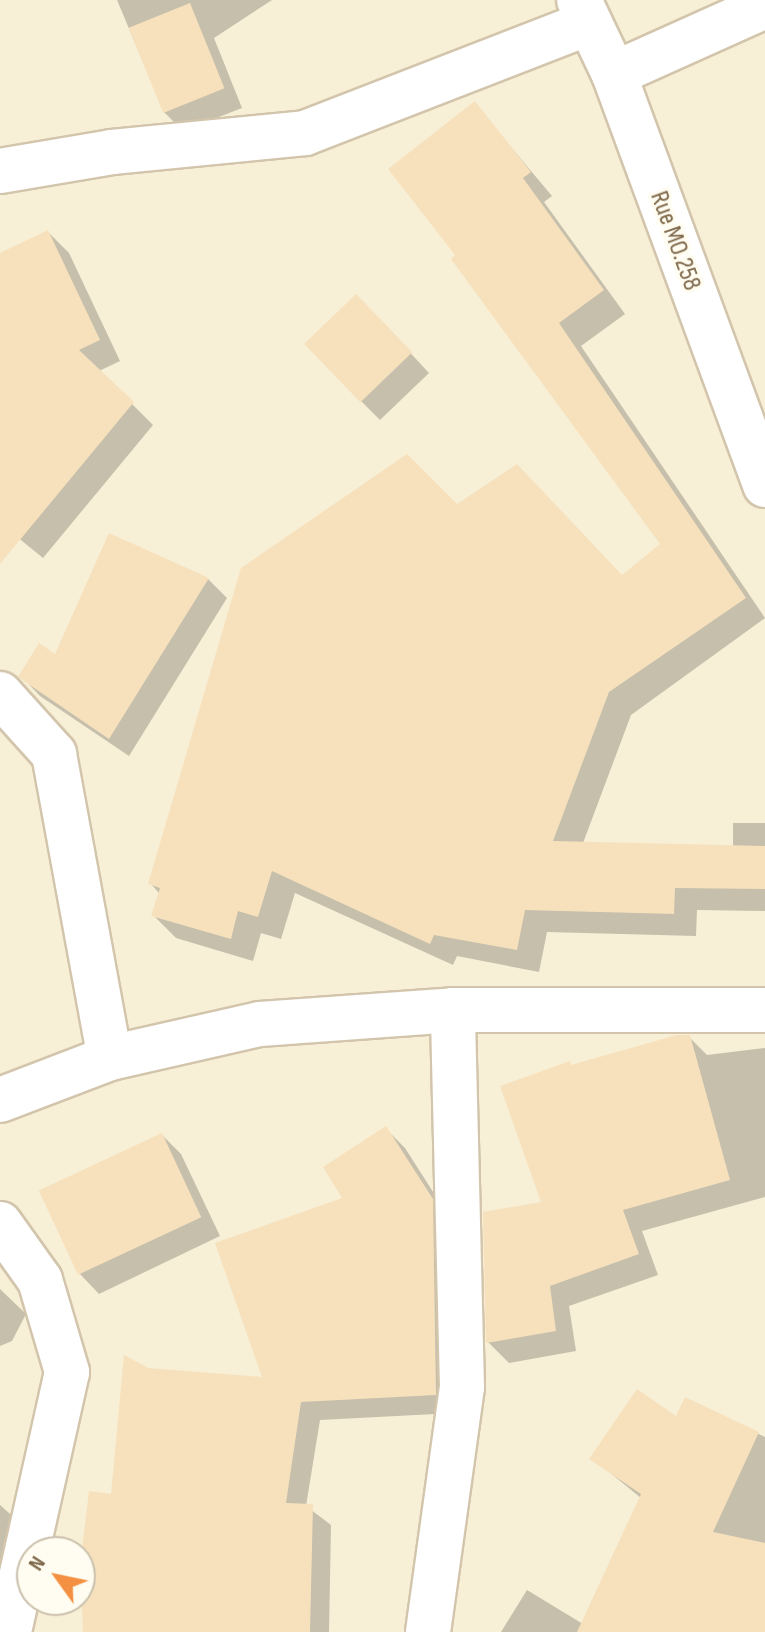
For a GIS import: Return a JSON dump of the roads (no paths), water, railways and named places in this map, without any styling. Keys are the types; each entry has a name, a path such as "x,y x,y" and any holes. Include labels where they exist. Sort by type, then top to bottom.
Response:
{"street":[{"path":"614,74 765,6"},
{"path":"0,171 112,152 305,133 583,12"},
{"name":"Rue MO.258","path":"583,12 614,74 765,485"},
{"path":"0,694 54,754 110,1058"},
{"path":"428,1632 462,1387 453,1010"},
{"path":"0,1100 110,1058 260,1024 453,1010 765,1010"},
{"path":"0,1224 40,1280 67,1372 9,1632"}]}
